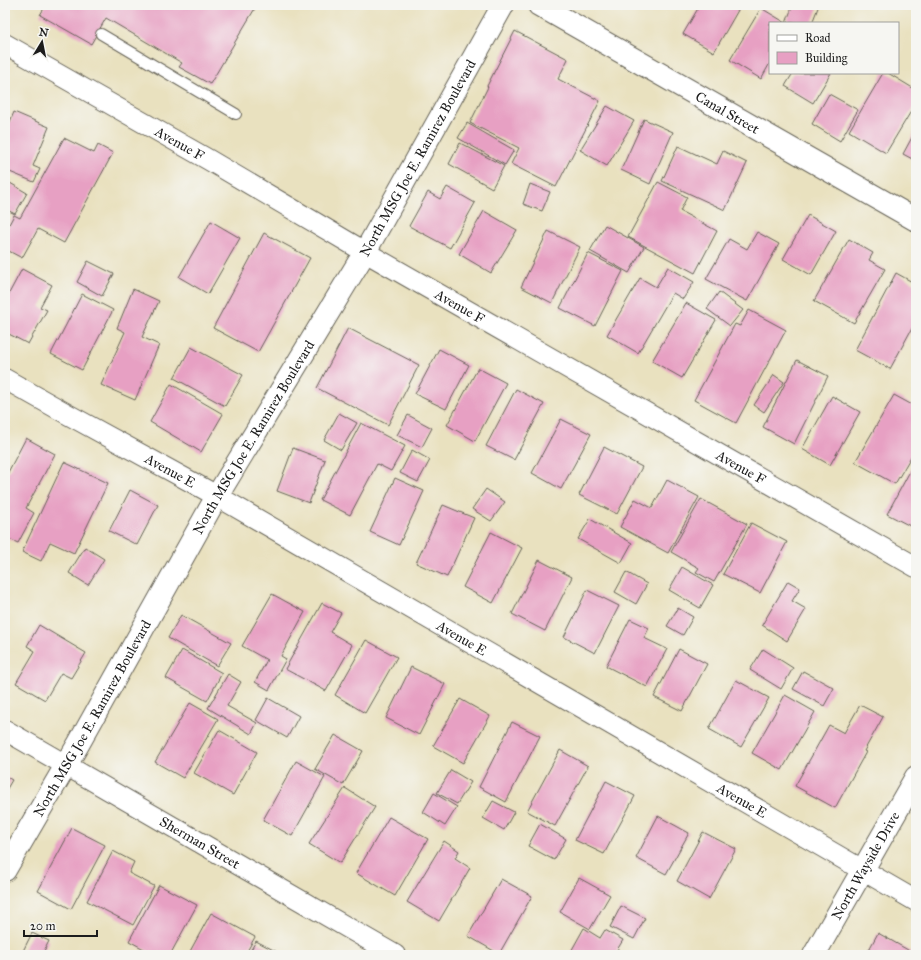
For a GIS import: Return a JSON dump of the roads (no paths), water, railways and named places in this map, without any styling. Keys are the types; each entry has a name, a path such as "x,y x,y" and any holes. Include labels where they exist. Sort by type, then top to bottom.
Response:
{"street":[{"name":"North MSG Joe E. Ramirez Boulevard","path":"5,870 67,765 216,496 364,252 503,5"},
{"name":"Canal Street","path":"539,5 916,220"},
{"name":"Avenue F","path":"5,44 209,160 364,252 916,568"},
{"name":"Avenue E","path":"5,378 216,496 916,901"},
{"name":"Sherman Street","path":"5,730 395,955"},
{"name":"North Wayside Drive","path":"814,955 916,777"}],"lane":[{"path":"101,34 236,114"}]}
